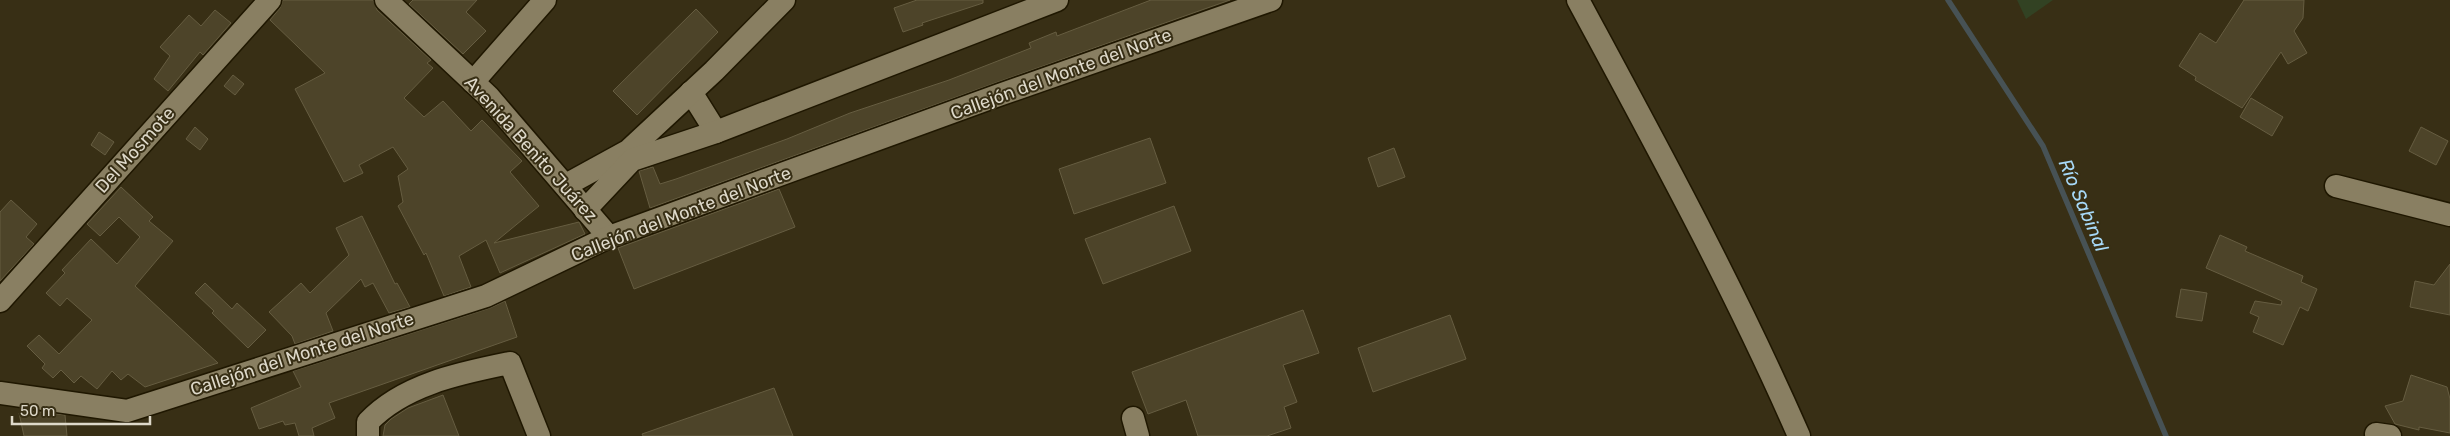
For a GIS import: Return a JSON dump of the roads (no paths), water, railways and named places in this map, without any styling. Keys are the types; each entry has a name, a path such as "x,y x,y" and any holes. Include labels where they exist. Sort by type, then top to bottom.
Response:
{"street":[{"name":"Del Mosmote","path":"0,301 270,0"},
{"name":"Avenida Benito Juárez","path":"386,0 488,96 609,237"},
{"path":"473,82 545,0"},
{"path":"585,210 630,156 691,92 784,0"},
{"path":"566,185 630,156 716,132 1057,0"},
{"name":"Callejón del Monte del Norte","path":"0,393 127,411 486,296 609,237 1008,92 1271,0"},
{"path":"1578,0 1657,146 1766,362 1799,436"},
{"path":"691,92 716,132"},
{"path":"2336,186 2450,215"},
{"path":"368,436 368,422 382,406 419,387 472,371 510,363 534,435"}],"waterway":[{"name":"Río Sabinal","path":"1948,0 2043,146 2166,436"}]}
